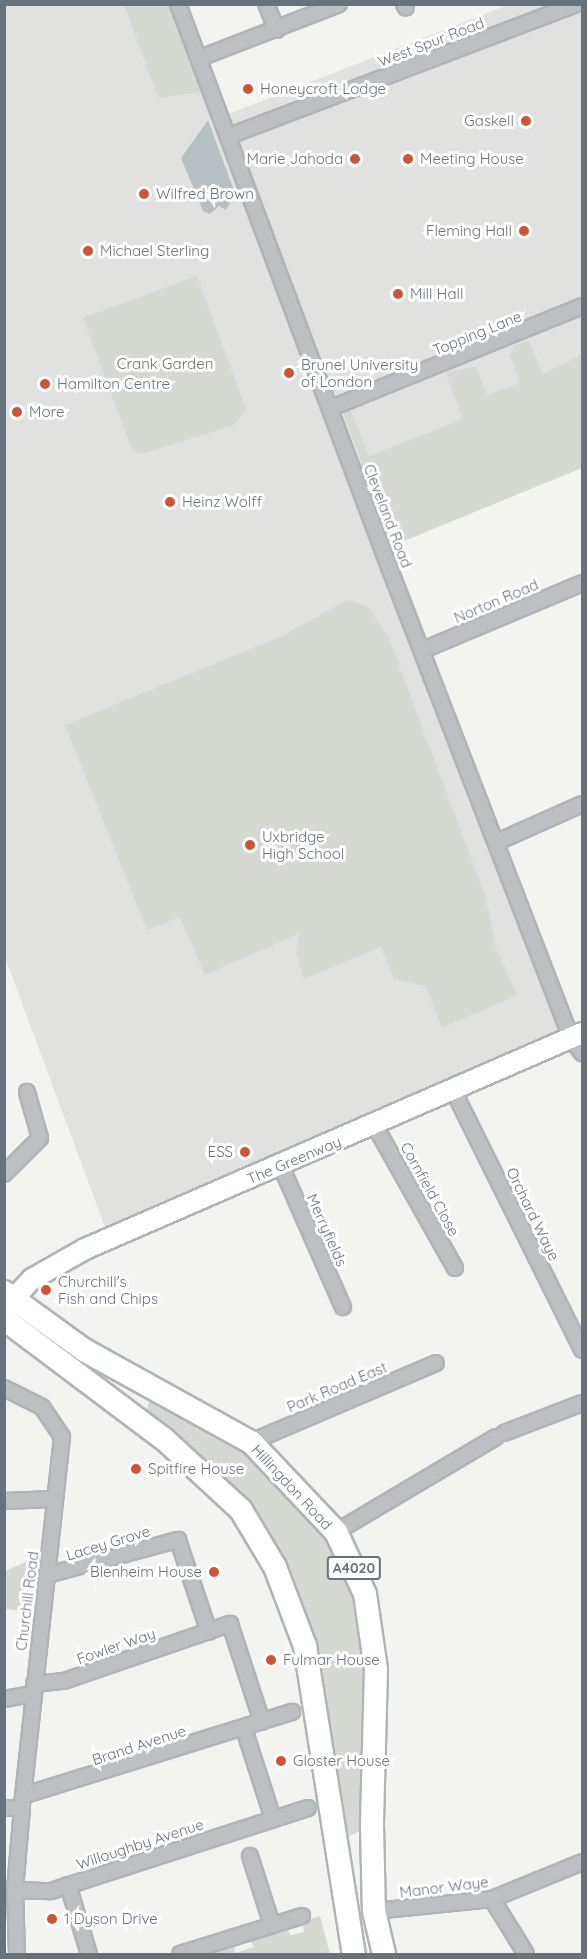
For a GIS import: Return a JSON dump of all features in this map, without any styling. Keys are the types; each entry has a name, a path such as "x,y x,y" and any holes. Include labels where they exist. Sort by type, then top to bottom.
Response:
{"main road":[{"name":"Hillingdon Road","path":"6,1305 84,1350 176,1396 251,1442 336,1532 365,1594 376,1669 374,1911 384,1954"},
{"path":"6,1305 164,1438 241,1510 275,1567 305,1646 354,1954"},
{"path":"164,1438 146,1417 146,1401 157,1392 176,1396"}],"street":[{"name":"Cleveland Road","path":"178,4 497,842 579,1042"},
{"path":"266,4 277,30"},
{"path":"200,58 339,4"},
{"name":"West Spur Road","path":"229,136 577,4"},
{"name":"Topping Lane","path":"330,408 582,306"},
{"name":"Norton Road","path":"423,650 582,583"},
{"path":"497,842 582,804"},
{"name":"The Greenway","path":"6,1305 32,1279 85,1249 454,1092 579,1042"},
{"path":"4,1174 40,1137 27,1092"},
{"name":"Orchard Waye","path":"454,1092 582,1350"},
{"name":"Cornfield Close","path":"375,1126 455,1268"},
{"name":"Merryfields","path":"281,1166 343,1307"},
{"name":"Park Road East","path":"251,1442 435,1363"},
{"name":"Churchill Road","path":"4,1388 42,1407 62,1437 33,1689 15,1890 12,1952"},
{"path":"336,1532 500,1435 582,1403"},
{"path":"4,1502 54,1499"},
{"name":"Lacey Grove","path":"47,1575 177,1540 209,1632"},
{"name":"Fowler Way","path":"4,1699 230,1624 262,1722"},
{"name":"Brand Avenue","path":"4,1808 292,1713"},
{"path":"244,1729 273,1819"},
{"name":"Willoughby Avenue","path":"15,1890 68,1885 308,1808"},
{"path":"250,1856 272,1925"},
{"name":"Manor Waye","path":"374,1911 492,1899 582,1862"},
{"path":"68,1885 89,1954"},
{"path":"492,1899 526,1954"},
{"path":"180,1954 302,1916"}],"shaded area":[{"path":"5,5 124,5 158,98 213,91 223,116 508,5 582,5 582,364 563,382 352,468 571,1038 268,1171 226,1176 106,1230 5,957"},
{"path":"208,120 235,193 226,210 219,206 210,214 203,211 181,158"}],"green space":[{"path":"124,5 178,5 213,91 158,98"},
{"name":"Crank Garden","path":"197,276 246,409 234,425 142,454 132,450 83,318"},
{"path":"529,340 543,374 582,354 582,468 382,550 352,468 362,464 343,412 350,409 369,456 463,419 445,372 476,367 487,395 520,383 510,356 513,346"},
{"path":"348,600 368,607 389,638 486,898 496,949 518,995 442,1028 425,986 394,979 381,947 304,979 296,953 300,933 205,975 180,917 147,930 65,725 282,636"},
{"path":"150,1395 251,1442 321,1514 365,1594 372,1826 333,1843 324,1744 275,1567 146,1417"},
{"path":"30,1560 37,1560 29,1612 5,1609 5,1571"},
{"path":"320,1916 330,1954 201,1954 233,1944 236,1953 254,1947 250,1940 287,1927 290,1935 304,1932 302,1922"}],"place":[{"name":"Honeycroft Lodge","path":"248,89"},
{"name":"Gaskell","path":"526,121"},
{"name":"Marie Jahoda","path":"355,159"},
{"name":"Meeting House","path":"408,159"},
{"name":"Wilfred Brown","path":"144,194"},
{"name":"Fleming Hall","path":"524,231"},
{"name":"Michael Sterling","path":"88,251"},
{"name":"Mill Hall","path":"398,294"},
{"name":"Brunel University of London","path":"289,373"},
{"name":"Hamilton Centre","path":"45,384"},
{"name":"More","path":"17,412"},
{"name":"Heinz Wolff","path":"170,502"},
{"name":"Uxbridge High School","path":"250,845"},
{"name":"ESS","path":"245,1152"},
{"name":"Churchill's Fish and Chips","path":"46,1290"},
{"name":"Spitfire House","path":"136,1469"},
{"name":"Blenheim House","path":"214,1572"},
{"name":"Fulmar House","path":"271,1660"},
{"name":"Gloster House","path":"281,1761"},
{"name":"1 Dyson Drive","path":"52,1919"}]}
